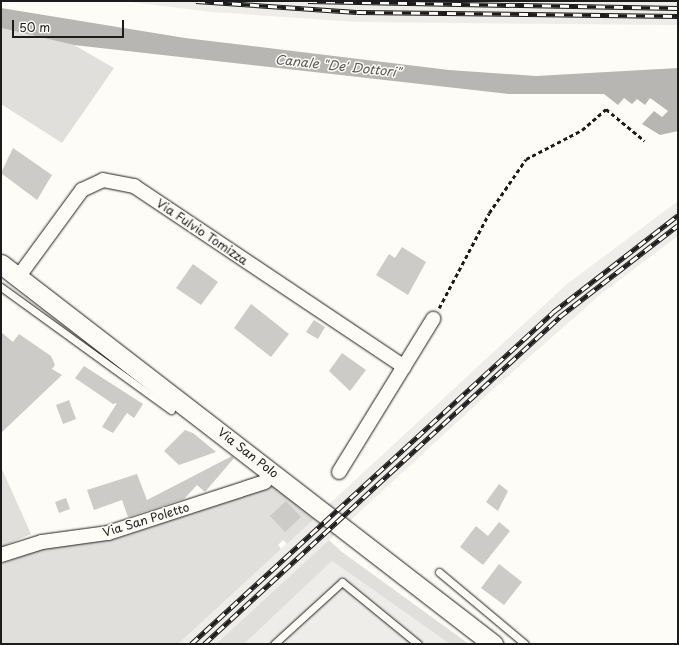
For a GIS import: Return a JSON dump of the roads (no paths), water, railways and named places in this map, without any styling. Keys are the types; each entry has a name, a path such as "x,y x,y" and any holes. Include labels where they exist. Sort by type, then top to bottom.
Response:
{"main road":[{"name":"Via San Polo","path":"1,264 20,276 493,644"}],"street":[{"name":"Via Fulvio Tomizza","path":"20,276 82,190 103,180 134,186 404,367"},
{"path":"339,472 433,319"},
{"name":"Via San Poletto","path":"1,555 42,542 108,533 265,482"}],"lane":[{"path":"1,287 171,410"},
{"path":"439,572 525,644"},
{"path":"274,644 342,582 418,644"}],"water":[{"name":"Canale \"De' Dottori\"","path":"1,8 185,38 449,70 536,76 678,68 678,131 660,135 642,124 654,111 662,117 668,111 650,98 645,105 637,99 632,104 624,98 618,105 604,94 509,94 74,45 1,28"}],"railway":[{"path":"196,1 357,12 678,16"},
{"path":"308,1 678,8"},
{"path":"191,644 553,312 678,215"},
{"path":"204,644 559,317 678,225"}]}
